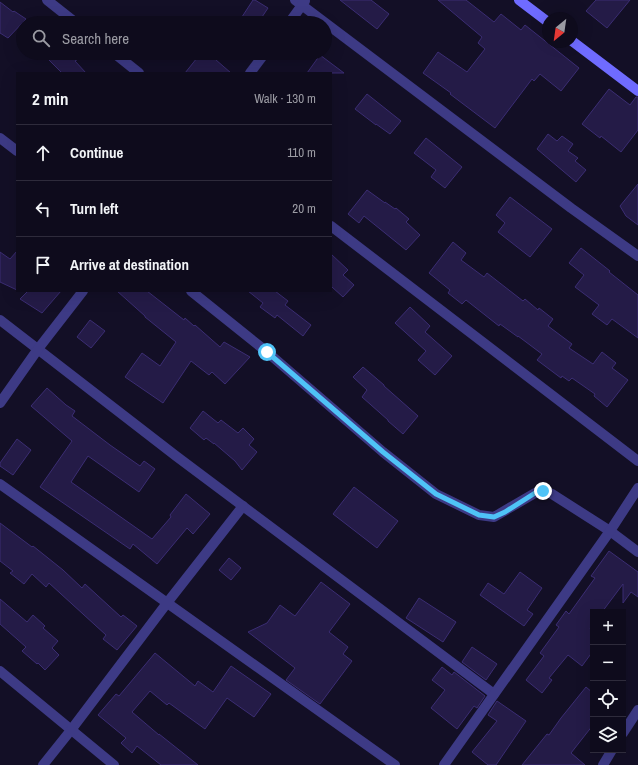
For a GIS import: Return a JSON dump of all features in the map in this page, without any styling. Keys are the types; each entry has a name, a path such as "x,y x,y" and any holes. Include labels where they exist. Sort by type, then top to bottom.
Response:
{"street":[{"path":"47,0 67,16"},
{"path":"519,0 542,17"},
{"path":"292,16 301,2 319,16"},
{"path":"332,26 638,256"},
{"path":"578,46 638,91"},
{"path":"123,60 138,72"},
{"path":"251,72 260,60"},
{"path":"0,138 16,150"},
{"path":"332,227 638,461"},
{"path":"0,403 38,349 82,292"},
{"path":"191,292 267,352 383,452 436,494 479,515 494,517 505,512 535,493 543,491 552,494 638,552"},
{"path":"0,320 176,456 494,694"},
{"path":"0,484 395,765"},
{"path":"444,765 610,532 638,488"},
{"path":"43,765 243,506"},
{"path":"0,671 114,765"},
{"path":"626,728 638,710"},
{"path":"603,765 610,753"}],"building":[{"path":"253,0 268,8 263,16 243,16"},
{"path":"340,0 371,0 389,14 377,29"},
{"path":"438,0 466,0 494,22 501,14 521,30 525,25 542,39 542,48 554,48 579,68 561,91 540,74 534,81 532,79 495,128 423,73 438,52 467,72 485,49 478,43 482,37"},
{"path":"596,0 630,0 607,28 586,11"},
{"path":"0,2 13,12 14,11 22,16 16,16 16,30 8,38 0,33"},
{"path":"49,60 77,60 75,61 85,72 61,72"},
{"path":"195,60 216,60 230,72 186,72"},
{"path":"316,60 327,60 344,73 332,72 308,72"},
{"path":"609,89 630,105 636,97 638,97 638,130 621,152 601,136 600,138 582,124"},
{"path":"367,94 401,121 390,134 355,109"},
{"path":"548,134 557,141 562,136 573,144 568,151 578,158 575,161 586,170 576,182 537,149"},
{"path":"426,138 462,167 445,188 431,177 436,170 414,153"},
{"path":"638,184 638,225 626,216 620,206"},
{"path":"367,190 385,203 395,209 396,208 409,219 406,222 420,235 406,250 364,216 359,223 348,214"},
{"path":"510,197 552,229 530,257 498,232 505,223 496,215"},
{"path":"453,242 466,253 461,260 484,277 487,273 523,301 525,299 538,310 539,308 553,319 548,326 572,344 569,348 593,364 602,352 616,363 612,368 628,380 607,407 594,396 595,394 572,378 569,381 562,376 561,378 537,360 542,354 518,336 500,324 499,326 466,300 462,304 448,293 450,290 429,273"},
{"path":"581,248 638,295 638,338 612,319 607,325 592,314 599,305 575,287 584,275 569,263"},
{"path":"0,252 10,259 16,252 16,290 0,282"},
{"path":"332,255 348,270 343,275 354,285 343,297 332,287"},
{"path":"27,292 60,292 42,313 20,299"},
{"path":"118,292 148,292 184,320 185,318 194,326 195,325 220,347 224,342 250,357 225,384 212,372 209,375 191,361 163,403 125,377 142,353 160,366 176,342"},
{"path":"249,292 276,292 288,301 285,305 311,325 303,336 277,315 275,318 260,307 263,303"},
{"path":"410,307 430,326 425,332 452,356 435,375 418,360 426,351 395,323"},
{"path":"90,320 105,331 91,348 77,337"},
{"path":"363,367 418,416 403,434 362,397 367,390 353,377"},
{"path":"47,388 75,411 72,416 110,445 140,466 144,461 155,469 139,492 88,456 71,482 152,539 171,517 170,515 186,494 210,514 193,534 187,528 157,564 133,544 130,549 40,487 72,441 31,406"},
{"path":"203,411 218,423 221,420 238,433 243,428 254,439 249,445 257,452 242,470 235,461 214,443 206,438 204,440 190,428"},
{"path":"17,439 31,450 13,475 0,466 0,463"},
{"path":"354,487 398,521 377,548 333,514"},
{"path":"0,523 32,547 33,546 63,570 82,588 85,584 121,617 123,615 137,626 117,650 103,639 106,635 49,583 46,587 32,574 24,584 10,573 13,571 0,561"},
{"path":"609,551 638,572 638,597 631,592 623,603 623,584 604,609 590,609 590,655 582,666 568,655 549,678 552,680 542,693 526,680 544,656 540,653 559,627 556,625 566,611 569,614 595,578 591,576"},
{"path":"229,558 241,568 231,580 219,570"},
{"path":"520,572 542,588 527,610 533,614 524,626 480,595 488,583 504,594"},
{"path":"321,582 350,604 329,632 348,647 343,654 352,661 320,704 286,680 295,668 248,632 267,623 280,605 295,616"},
{"path":"419,598 456,622 443,642 406,618"},
{"path":"0,599 27,622 33,615 45,626 43,628 58,641 52,648 59,655 45,670 22,651 26,647 0,624"},
{"path":"472,647 497,664 486,680 462,662"},
{"path":"155,653 195,686 198,681 213,692 231,666 271,694 254,717 227,698 205,729 169,703 167,705 150,691 132,712 198,765 161,765 137,746 132,753 121,743 126,738 98,715 116,694 119,696"},
{"path":"442,667 452,675 454,672 485,696 477,708 474,706 457,729 431,708 445,690 432,680"},
{"path":"586,687 590,690 590,729 571,753 585,765 522,765 547,734 549,735"},
{"path":"497,701 526,721 496,765 488,765 472,752 497,721 488,715"}],"route":[{"path":"267,352 383,452 436,494 479,515 494,517 505,512 535,493 543,491"}]}
